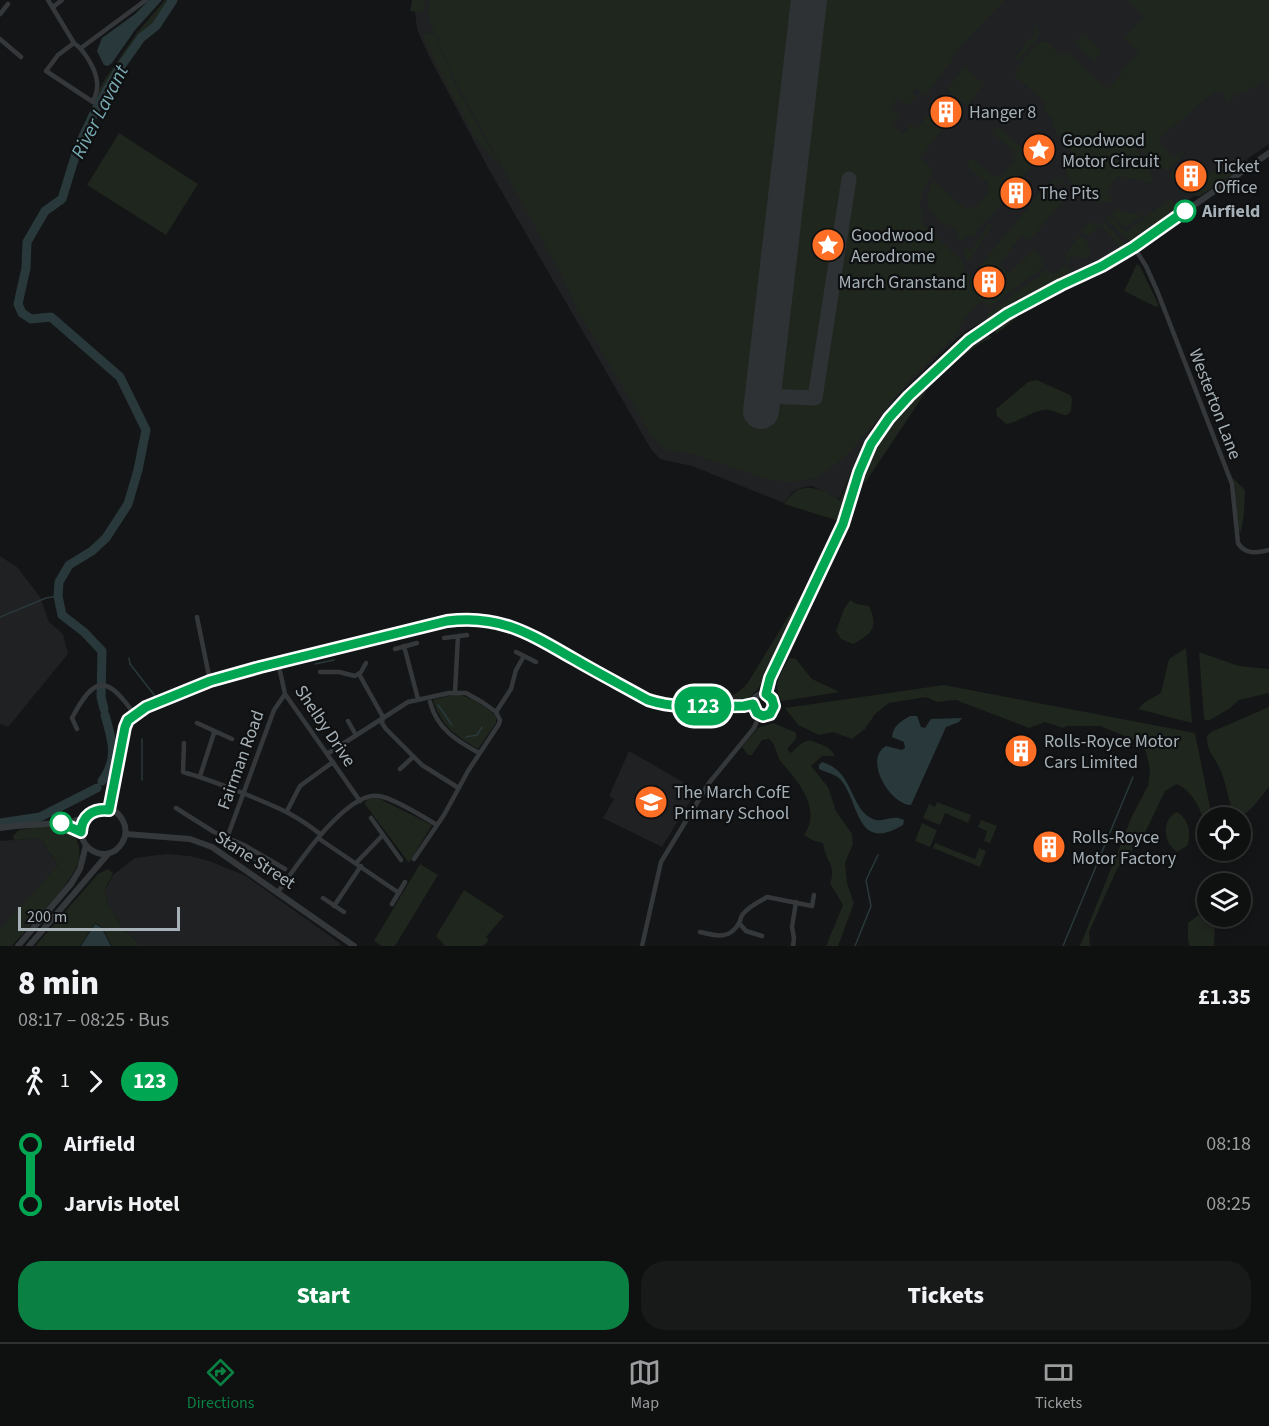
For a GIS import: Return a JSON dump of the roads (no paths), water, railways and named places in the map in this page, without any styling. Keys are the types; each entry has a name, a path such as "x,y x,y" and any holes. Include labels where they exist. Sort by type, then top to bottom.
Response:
{"street":[{"path":"48,0 74,43 81,48 95,74 98,87 93,102 46,71 58,55 74,43"},
{"path":"53,7 62,0"},
{"path":"81,48 146,0"},
{"path":"0,14 8,4"},
{"path":"0,39 21,57"},
{"path":"766,694 770,678 843,524 859,472 871,444 889,418 938,367 988,327 1034,299 1102,266 1134,247 1269,153"},
{"name":"Westerton Lane","path":"1134,247 1146,266 1158,293 1232,484 1238,543 1248,552 1269,550"},
{"path":"197,617 210,681"},
{"path":"109,810 122,738 128,720 134,714 157,702 210,681 447,621 470,619 504,623 526,631 648,700 660,704 744,706 753,704"},
{"path":"444,638 467,635"},
{"path":"455,692 458,636"},
{"path":"395,649 417,643"},
{"path":"404,646 418,699"},
{"path":"516,652 536,662"},
{"path":"496,712 511,689 516,670 524,656"},
{"name":"Shelby Drive","path":"278,662 285,694 360,801"},
{"path":"359,674 366,663"},
{"path":"320,672 359,674"},
{"path":"359,674 383,717 382,723 386,729 430,771 457,787"},
{"path":"72,721 84,696 96,687 115,690 134,714"},
{"path":"327,754 383,717 408,702 418,699 455,692 470,695 496,712 500,720 499,724 457,787 452,802 414,859"},
{"name":"Fairman Road","path":"227,838 274,710 285,694"},
{"path":"753,704 757,696 766,694"},
{"path":"757,713 766,715 773,710 774,702 766,694"},
{"path":"430,702 436,718 446,732 479,753"},
{"path":"642,946 661,862 704,790 754,728 757,713 753,704"},
{"path":"64,720 72,721"},
{"path":"72,721 77,729"},
{"path":"348,721 356,735"},
{"path":"197,723 208,727 214,733 232,739"},
{"path":"200,776 214,733"},
{"path":"184,743 183,772 200,776 287,811 399,893"},
{"path":"400,769 413,757"},
{"path":"287,811 300,786 333,762"},
{"path":"278,892 331,822 360,801 375,795 382,796 437,825"},
{"name":"Fairman Road","path":"176,808 214,832 244,844 285,869"},
{"path":"0,828 21,824 73,822 101,809 109,810 120,816 125,827 126,834 120,846 108,853 29,946"},
{"path":"87,816 81,826 86,845 96,852 108,853"},
{"path":"371,818 401,860"},
{"path":"61,823 81,832"},
{"name":"Stane Street","path":"126,834 201,842 223,853 354,946"},
{"path":"334,906 359,865 382,836"},
{"path":"18,946 70,884 80,869 86,845"},
{"path":"392,904 405,882"},
{"path":"700,932 725,936 732,933 749,908 767,897 812,906 814,895"},
{"path":"323,898 344,912"},
{"path":"793,946 792,927 796,902"},
{"path":"739,923 746,931 762,936"}],"waterway":[{"name":"River Lavant","path":"104,709 101,697 102,651 84,632 62,615 58,596 59,582 69,565 92,551 106,538 128,504 146,430 120,377 51,317 31,319 22,313 18,304 26,268 27,242 45,211 62,199 78,147 98,105 119,69 141,38 156,26 173,0"},
{"name":"River Lavant","path":"0,617 46,598 58,596"},
{"path":"129,658 130,664 155,696"},
{"path":"315,664 334,660"},
{"path":"438,705 452,725"},
{"name":"River Lavant","path":"102,781 112,757 112,741 105,715"},
{"path":"466,737 477,735 482,727"},
{"path":"142,739 142,780"},
{"path":"1063,946 1133,777"},
{"name":"River Lavant","path":"0,823 40,817 97,788"},
{"path":"247,855 279,878"},
{"path":"855,946 871,906 866,880 878,855"}],"place":[{"name":"Hanger 8","path":"946,112"},
{"name":"Goodwood Motor Circuit","path":"1039,150"},
{"name":"Ticket Office","path":"1191,176"},
{"name":"The Pits","path":"1016,193"},
{"name":"Airfield","path":"1185,211"},
{"name":"Goodwood Aerodrome","path":"828,245"},
{"name":"March Granstand","path":"989,282"},
{"name":"Rolls-Royce Motor Cars Limited","path":"1021,751"},
{"name":"The March CofE Primary School","path":"651,802"},
{"name":"Rolls-Royce Motor Factory","path":"1049,847"}]}
